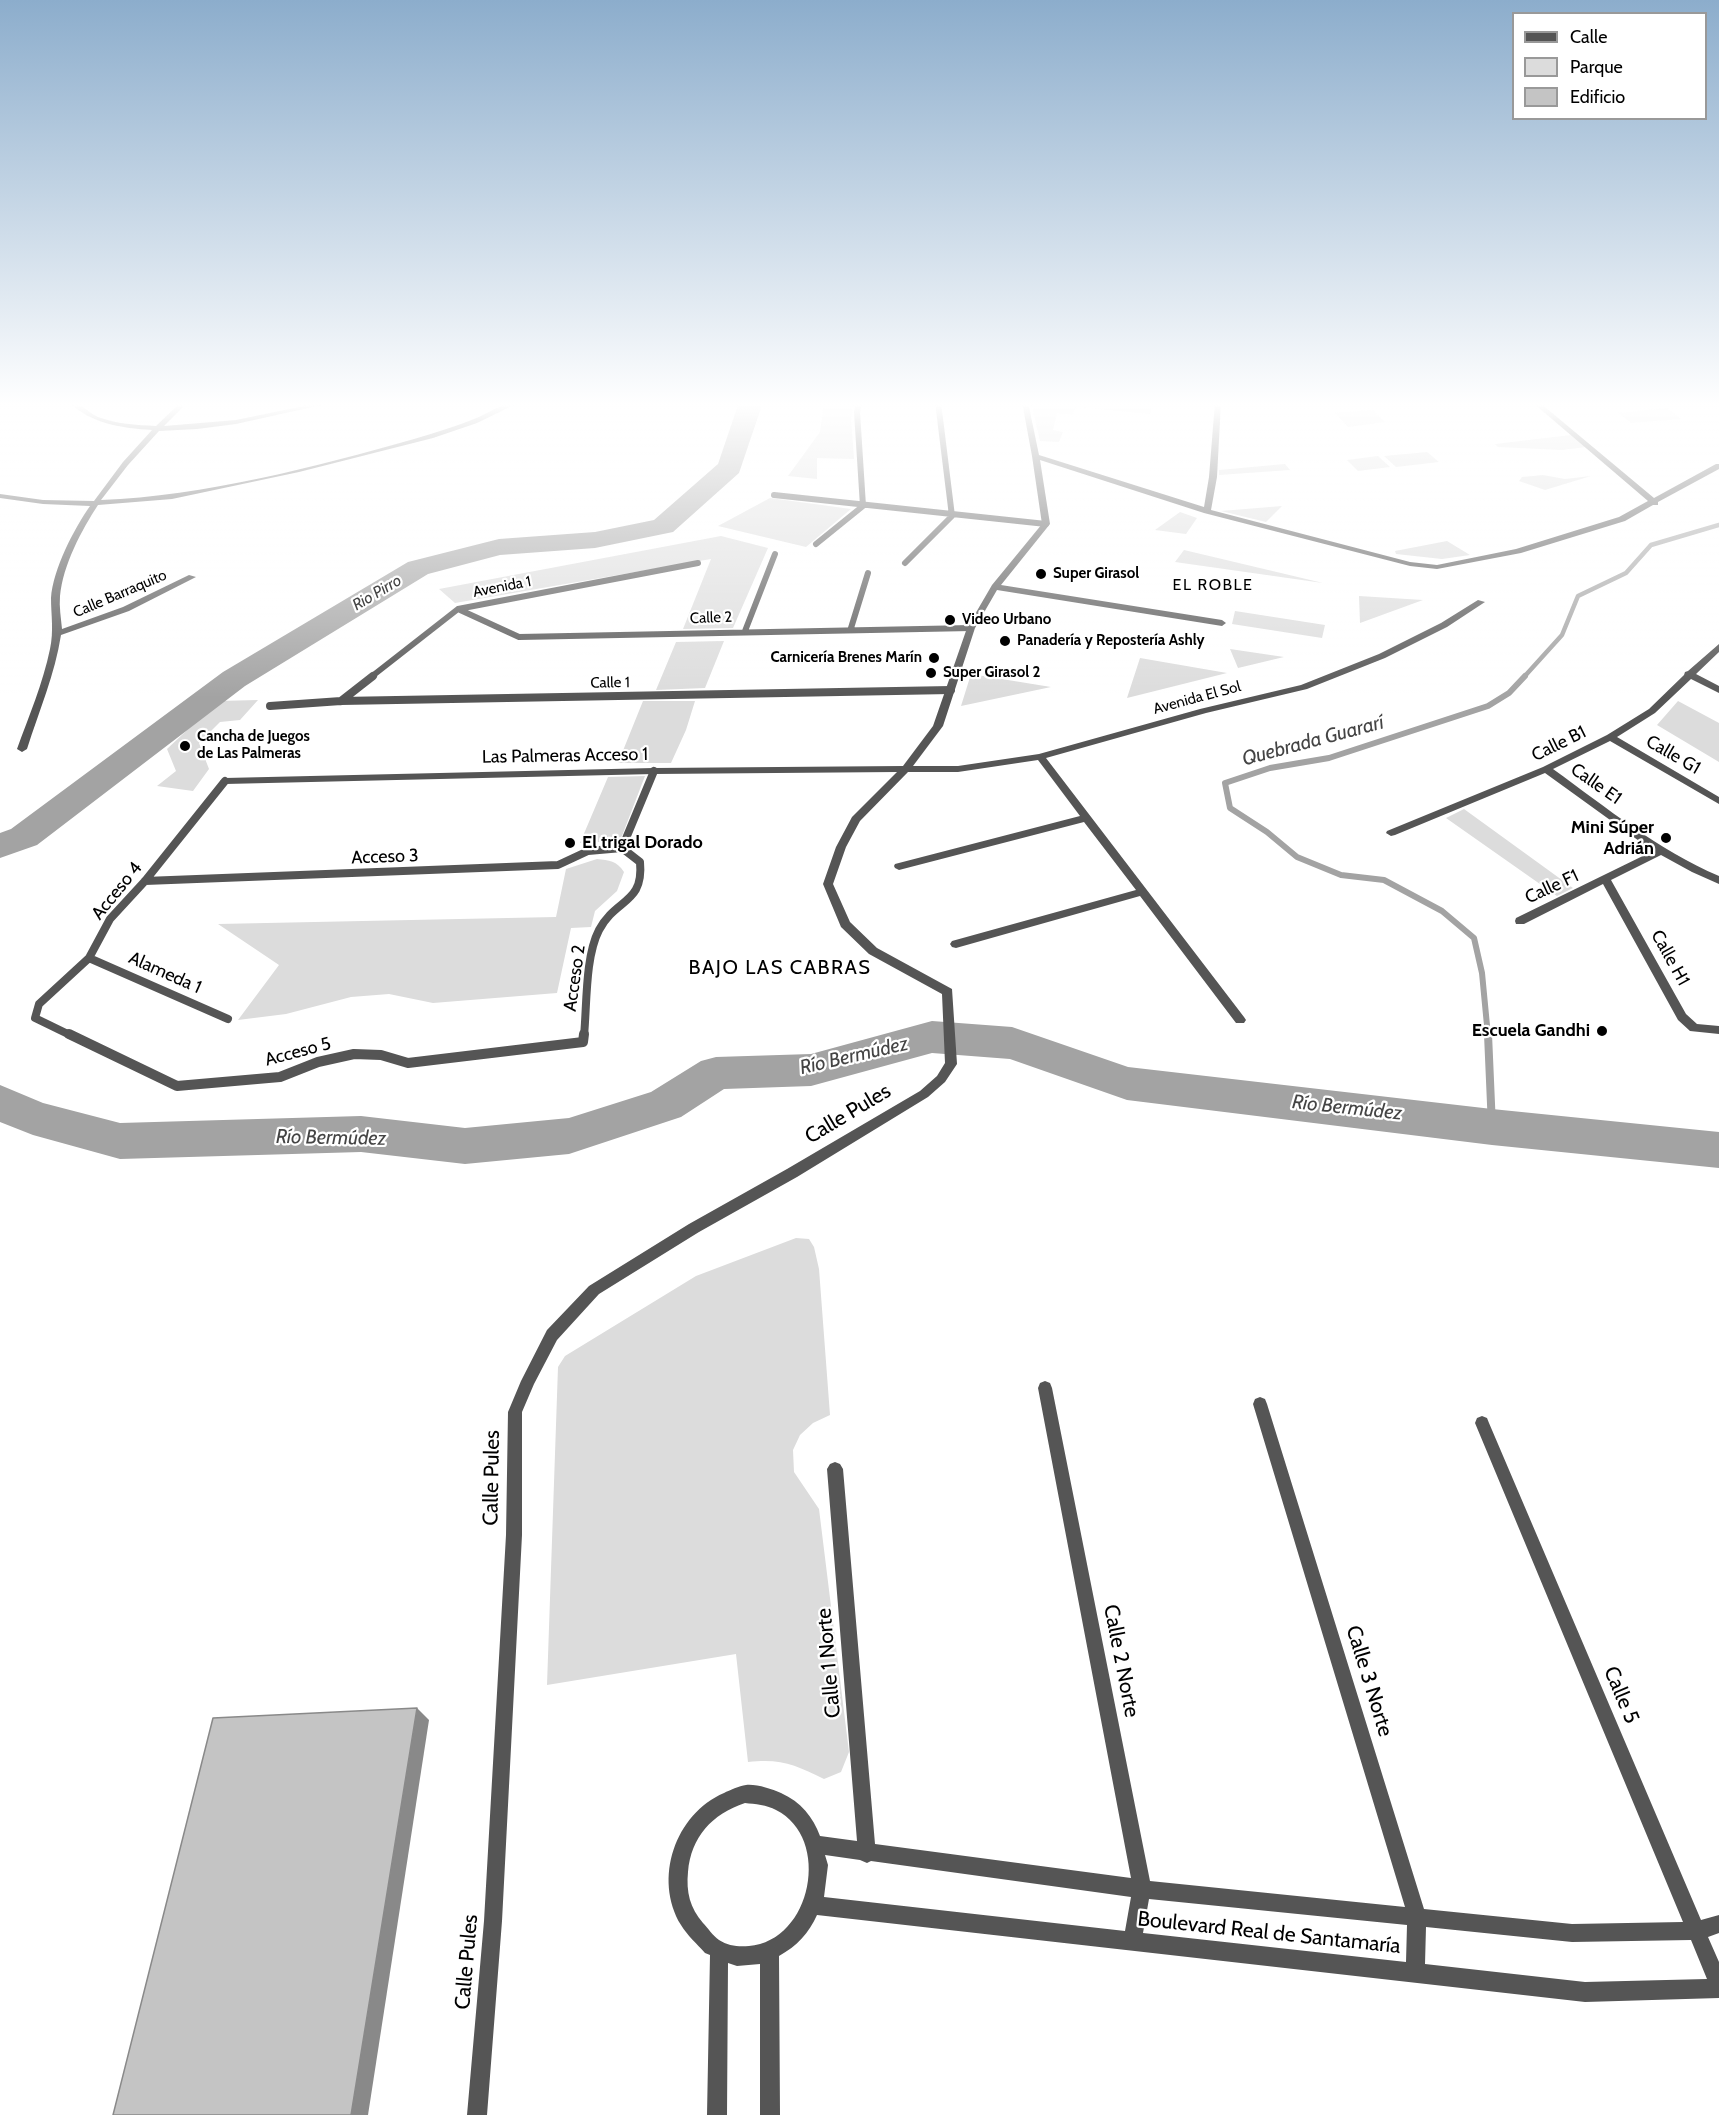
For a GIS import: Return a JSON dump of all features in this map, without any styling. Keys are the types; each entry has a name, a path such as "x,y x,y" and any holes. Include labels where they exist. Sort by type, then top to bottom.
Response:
{"street":[{"path":"23,501 39,504 95,505 141,501"},
{"path":"22,749 58,633 56,591 70,550 98,501"},
{"path":"905,770 938,726 971,628 995,587 1046,524 1043,501"},
{"path":"1175,501 1332,545 1410,564 1437,567 1518,551 1622,519 1659,501"},
{"path":"1207,511 1209,501"},
{"name":"Calle Barraquito","path":"58,633 96,622 152,599 192,577"},
{"path":"995,587 1222,623"},
{"name":"Avenida El Sol","path":"905,770 958,769 1040,757 1203,711 1304,687 1382,656 1481,602"},
{"name":"Calle B1","path":"1391,833 1546,769 1610,737 1652,711 1719,647"},
{"path":"1688,675 1719,690"},
{"name":"Calle G1","path":"1610,737 1719,801"},
{"path":"1040,757 1240,1020"},
{"name":"Calle E1","path":"1546,769 1661,851 1696,871 1719,880"},
{"name":"Las Palmeras Acceso 1","path":"225,781 654,771 905,770"},
{"name":"Calle Pules","path":"477,2115 493,1921 514,1534 515,1412 552,1335 594,1290 694,1228 792,1173 924,1094 941,1079 951,1064 948,992 933,982 895,966 873,951 845,924 828,884 841,847 856,819 905,770"},
{"path":"899,866 1085,818"},
{"name":"Calle F1","path":"1520,921 1661,851"},
{"name":"Calle H1","path":"1606,880 1682,1017 1694,1028 1719,1030"},
{"path":"956,944 1143,892"},
{"name":"Calle 2 Norte","path":"1045,1388 1142,1888 1132,1942"},
{"name":"Calle 3 Norte","path":"1260,1404 1417,1916 1415,1973"},
{"name":"Calle 5","path":"1482,1423 1719,1986"},
{"name":"Calle 1 Norte","path":"835,1469 867,1854"},
{"path":"745,1794 767,1795 788,1805 805,1822 816,1845 820,1864 814,1905 803,1925 788,1942 770,1953 735,1958 719,1953 699,1938 685,1916 678,1890 679,1863 688,1837 703,1816 723,1801 745,1794"},
{"name":"Boulevard Real de Santamaría","path":"816,1845 867,1854 1142,1888 1572,1933 1696,1931 1719,1924"},
{"name":"Boulevard Real de Santamaría","path":"814,1905 1586,1992 1719,1986"},
{"path":"717,2115 719,1953"},
{"path":"770,1953 770,2115"}],"lane":[{"path":"820,501 1046,524"},
{"path":"863,501 863,506"},
{"path":"950,501 952,516"},
{"path":"816,544 863,506"},
{"path":"905,563 952,516"},
{"path":"745,630 775,554"},
{"name":"Avenida 1","path":"340,701 458,609 698,563"},
{"path":"851,628 868,573"},
{"name":"Calle 2","path":"458,609 519,637 745,630 971,628"},
{"name":"Calle 1","path":"270,706 340,701 951,690"},
{"path":"622,848 654,771"},
{"name":"Acceso 4","path":"35,1018 39,1004 89,958 110,919 145,881 225,781"},
{"name":"Acceso 3","path":"145,881 558,865 588,851 622,848"},
{"name":"Acceso 2","path":"583,1042 597,935 612,910 629,900 639,890 642,880 640,862 622,848"},
{"name":"Alameda 1","path":"89,958 228,1019"},
{"name":"Acceso 5","path":"35,1018 177,1086 280,1077 318,1062 354,1054 381,1054 408,1063 583,1042"}],"green space":[{"path":"765,501 790,501 851,509 806,547 718,526"},
{"path":"1282,506 1266,522 1221,511"},
{"path":"1180,512 1197,518 1186,534 1155,530"},
{"path":"721,536 768,548 733,628 683,629 711,559 455,603 439,589"},
{"path":"1447,541 1470,555 1442,559 1396,554 1395,551"},
{"path":"1184,550 1323,583 1175,562"},
{"path":"1359,596 1423,600 1360,623"},
{"path":"1235,611 1325,625 1322,638 1232,624"},
{"path":"724,641 705,688 656,690 676,642"},
{"path":"1230,649 1284,657 1238,668"},
{"path":"1140,658 1227,673 1127,698"},
{"path":"971,674 1051,687 961,706"},
{"name":"Cancha de Juegos de Las Palmeras","path":"258,700 240,720 220,722 199,743 209,769 193,791 157,786 176,771 167,749 218,701"},
{"path":"643,701 695,701 686,730 671,763 618,763"},
{"path":"1678,701 1719,723 1719,762 1657,725"},
{"path":"645,776 620,841 580,843 608,777"},
{"path":"1464,809 1573,888 1557,896 1446,818"},
{"path":"597,859 619,865 624,872 617,891 595,911 591,927 571,928 557,993 433,1003 389,994 351,997 286,1014 238,1020 279,965 218,924 556,917 566,869"},
{"path":"796,1238 809,1239 814,1247 819,1269 830,1415 813,1423 800,1435 793,1450 794,1472 819,1509 849,1752 841,1772 824,1779 788,1764 770,1761 748,1762 736,1654 547,1685 558,1367 565,1356 696,1276"}],"building":[{"path":"417,1708 351,2115 113,2115 213,1718"}],"waterway":[{"name":"Rio Pirro","path":"0,846 24,837 234,679 418,568 499,547 595,540 663,526 692,501"},
{"name":"Quebrada Guararí","path":"1524,677 1562,635 1578,596 1626,573 1651,545 1719,525"},
{"name":"Quebrada Guararí","path":"1488,1036 1482,973 1474,938 1442,911 1384,880 1341,875 1297,857 1267,832 1230,808 1225,783 1270,768 1329,758 1488,706 1509,693 1525,676"},
{"name":"Quebrada Guararí","path":"1488,1034 1492,1127"},
{"name":"Río Bermúdez","path":"0,1102 33,1118 120,1141 361,1134 465,1146 569,1136 666,1105 716,1073 811,1070 932,1037 1012,1043 1127,1083 1492,1127 1719,1150"}],"place":[{"name":"Super Girasol","path":"1041,574"},
{"name":"Video Urbano","path":"950,620"},
{"name":"Panadería y Repostería Ashly","path":"1005,641"},
{"name":"Carnicería Brenes Marín","path":"934,658"},
{"name":"Super Girasol 2","path":"931,673"},
{"name":"Cancha de Juegos de Las Palmeras","path":"185,746"},
{"name":"Mini Súper Adrián","path":"1666,838"},
{"name":"El trigal Dorado","path":"570,843"},
{"name":"Escuela Gandhi","path":"1602,1031"}],"district":[{"name":"EL ROBLE","path":"1213,585"},
{"name":"BAJO LAS CABRAS","path":"780,968"}]}
